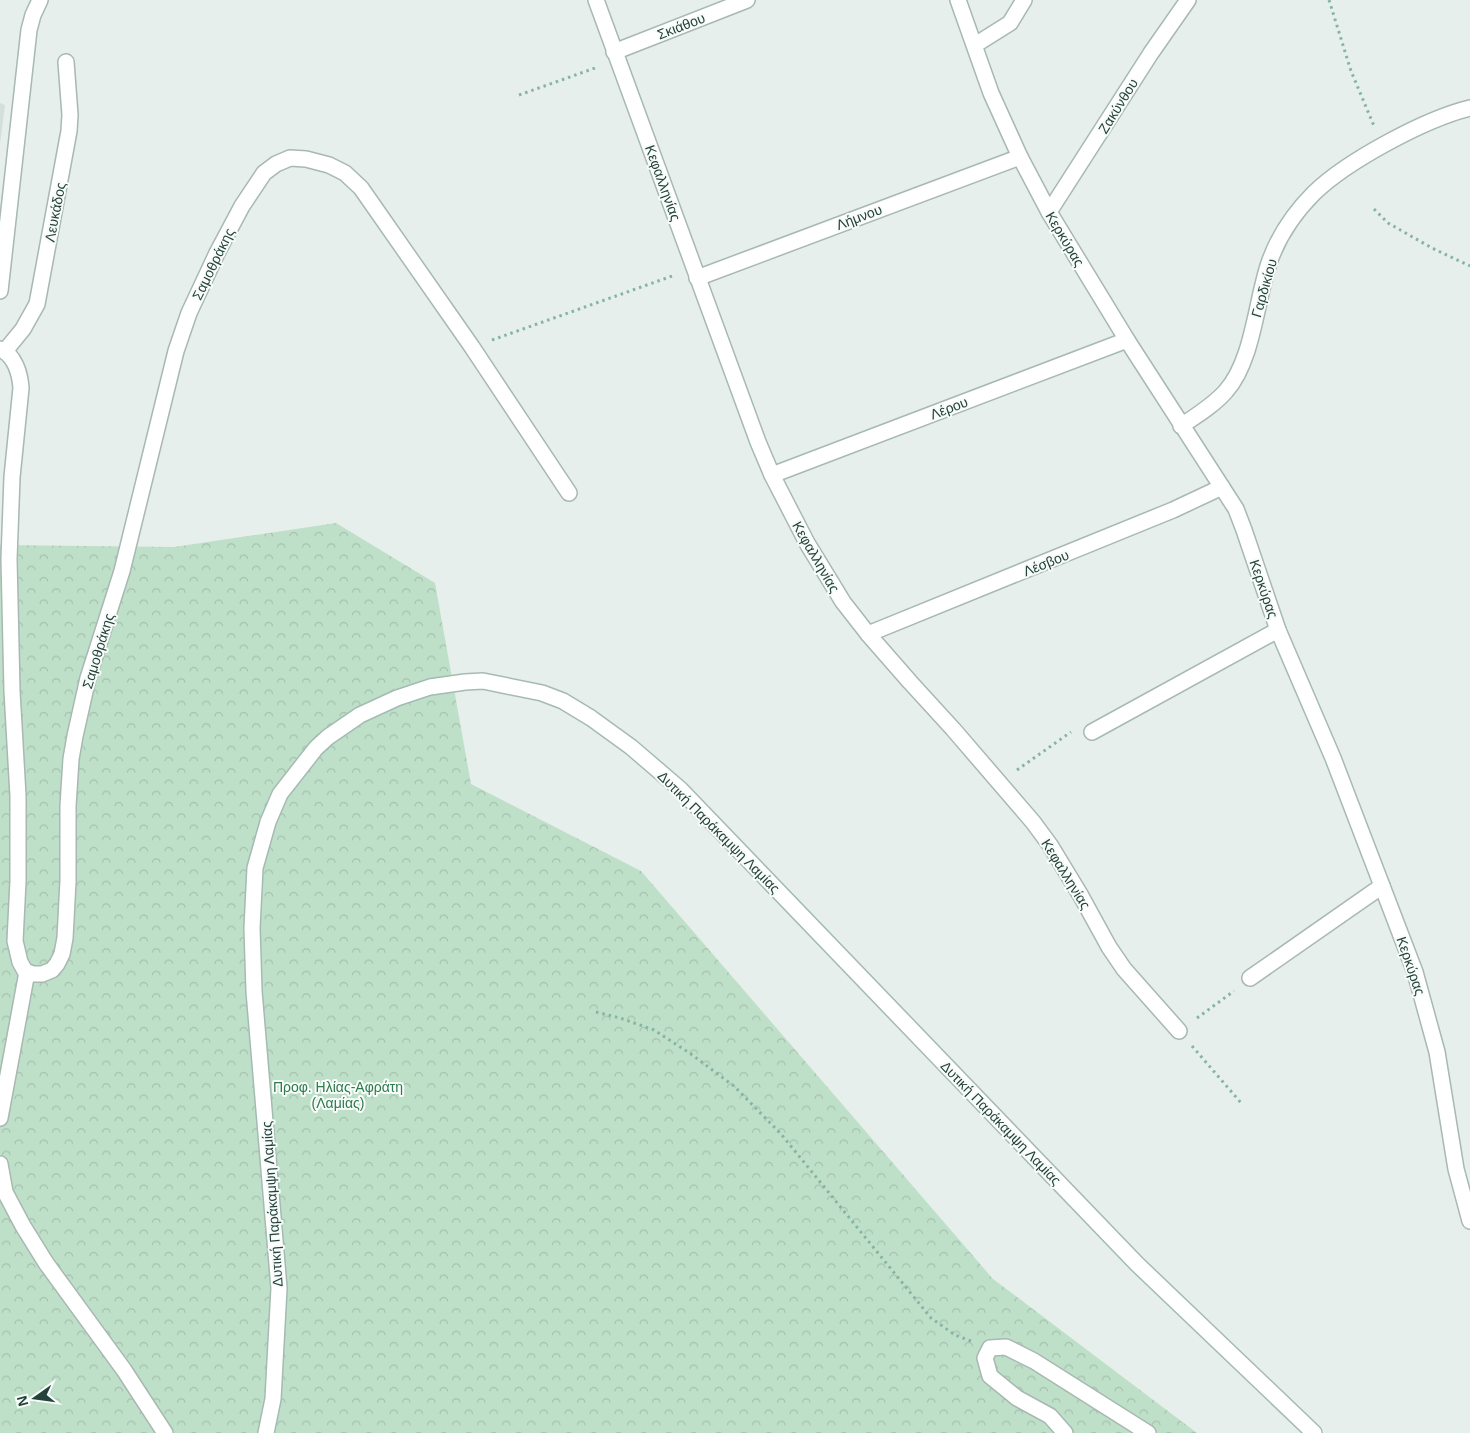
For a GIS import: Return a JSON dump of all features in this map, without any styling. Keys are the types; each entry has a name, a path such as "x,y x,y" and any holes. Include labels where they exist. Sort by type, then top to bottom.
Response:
{"street":[{"path":"0,291 28,36 31,21 40,0"},
{"name":"Κεφαλληνίας","path":"596,0 736,386 772,475 807,543 828,580 868,634 999,783 1050,845 1109,947 1124,969 1179,1031"},
{"name":"Σκιάθου","path":"616,56 747,0"},
{"name":"Κερκύρας","path":"958,0 991,93 1020,157 1049,212 1181,426 1236,509 1278,630 1333,758 1415,972 1437,1052 1456,1169 1470,1222"},
{"path":"975,45 1010,23 1024,0"},
{"name":"Ζακύνθου","path":"1049,212 1151,53 1188,0"},
{"name":"Λευκάδος","path":"2,350 23,329 37,304 69,131 70,115 66,62"},
{"name":"Γαρδικίου","path":"1181,426 1218,399 1227,391 1234,379 1249,343 1270,262 1294,217 1316,192 1356,162 1383,146 1442,117 1470,108"},
{"name":"Λήμνου","path":"696,273 1020,157"},
{"name":"Σαμοθράκης","path":"27,972 42,974 52,970 62,954 68,900 68,806 71,759 75,736 88,678 122,570 145,484 176,351 189,314 217,253 242,206 264,174 276,164 290,158 306,159 329,165 345,173 361,188 472,347 569,493"},
{"name":"Λέρου","path":"772,475 1127,340"},
{"path":"0,1118 27,972 20,962 15,941 18,880 18,796 12,700 9,586 12,477 21,388 20,376 16,367 2,350"},
{"name":"Λέσβου","path":"868,634 1173,510 1222,487"},
{"path":"1092,732 1278,630"},
{"name":"Δυτική Παράκαμψη Λαμίας","path":"266,1433 273,1399 279,1288 254,991 253,895 255,868 263,839 280,794 316,748 342,726 376,707 424,688 483,681 542,692 563,701 591,718 631,747 680,789 1137,1264 1314,1433"},
{"path":"1250,978 1382,886"},
{"path":"0,1164 5,1192 22,1226 46,1263 124,1370 165,1433"},
{"path":"1065,1433 1050,1416 1017,1398 990,1376 984,1358 990,1348 1006,1347 1034,1361 1148,1433"}],"path":[{"path":"1329,0 1351,71 1383,146"},
{"path":"519,95 616,56"},
{"path":"1374,209 1388,224 1470,266"},
{"path":"472,347 696,273"},
{"path":"999,783 1084,723 1092,732"},
{"path":"1242,1104 1179,1031 1250,978"},
{"path":"596,1012 654,1030 691,1054 735,1087 781,1134 931,1318 955,1335 990,1348"}],"shaded area":[{"path":"0,103 5,105 0,144"}],"green space":[{"name":"Προφ. Ηλίας-Αφράτη (Λαμίας)","path":"336,523 435,583 471,784 641,871 993,1279 1197,1433 0,1433 0,545 174,547"}]}
